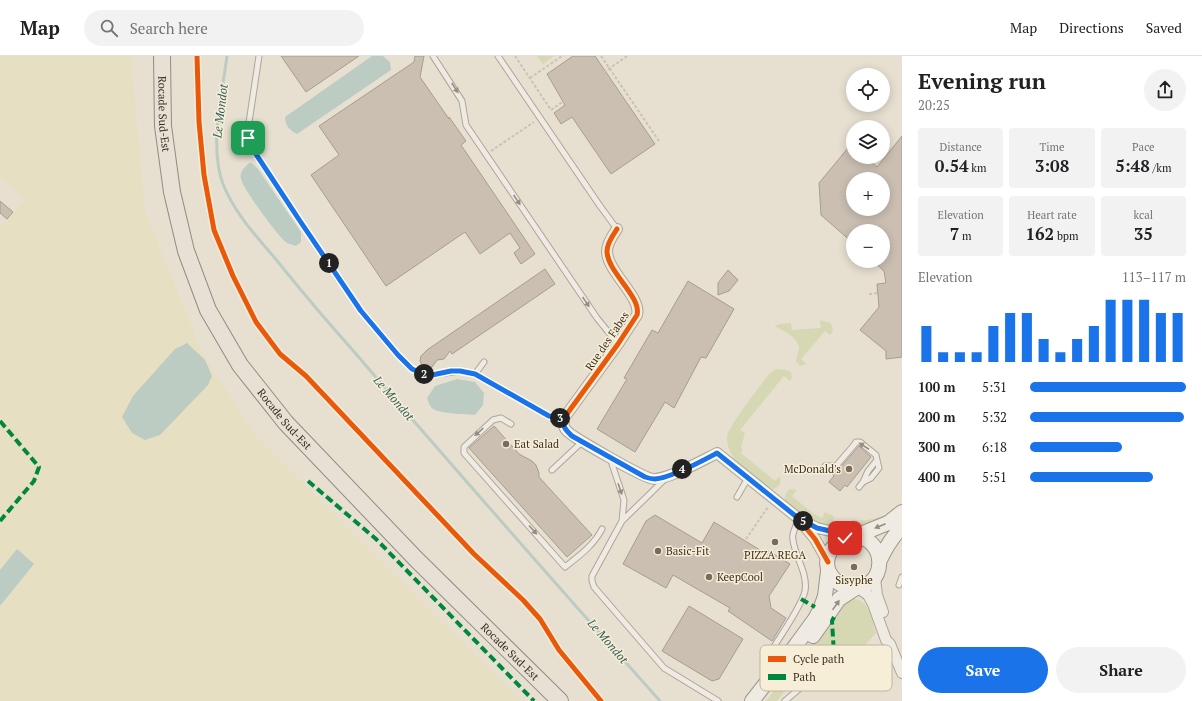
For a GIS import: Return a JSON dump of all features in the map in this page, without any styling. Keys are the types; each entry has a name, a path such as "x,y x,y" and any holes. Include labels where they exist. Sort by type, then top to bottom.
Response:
{"main road":[{"name":"Rocade Sud-Est","path":"162,56 163,126 172,192 186,251 208,310 240,365 291,429 416,559 560,701"},
{"path":"795,645 820,610 825,596 830,552 833,546 838,541 888,523 902,512"},
{"path":"880,560 886,546 902,526"},
{"path":"828,567 834,580 840,585 848,588 865,586 875,578 880,567 878,553 870,542 854,536"},
{"path":"804,645 822,625 839,599 857,588"},
{"path":"754,699 760,691"},
{"path":"754,699 761,691"}],"street":[{"name":"Rue des Fabes","path":"564,418 618,344 636,318 638,312 635,303 609,261 607,252 608,246 617,229"},
{"path":"564,418 564,427 572,436 645,477 654,479 668,476 717,453 798,518 817,528 854,536"},
{"path":"798,518 815,539 828,567"},
{"path":"875,578 877,595 892,636 890,644"},
{"path":"857,588 868,595 873,604 886,640 890,644"},
{"path":"892,649 902,673"}],"lane":[{"path":"259,56 248,129 250,145 361,311 398,355 412,369 424,374 432,375 451,371 475,374 549,416 564,418"},
{"path":"433,56 462,101 466,125 598,318 618,344"},
{"path":"498,56 617,229"},
{"path":"475,374 484,362"},
{"path":"511,424 501,418 493,420 471,440 464,448 464,453 565,567 582,554 598,538 602,529"},
{"path":"552,470 583,441"},
{"path":"825,466 836,466 856,442 860,442 876,455 877,460 868,471 864,482 859,487"},
{"path":"609,458 624,500 622,521"},
{"path":"668,476 622,521 592,576 592,581 594,587 664,668 718,701"},
{"path":"736,498 748,478"},
{"path":"775,645 804,595 805,577 792,539 798,518"},
{"path":"899,585 902,577"},
{"path":"892,660 897,660"},
{"path":"785,701 797,691"}],"path":[{"path":"515,56 551,110"},
{"path":"530,78 562,56"},
{"path":"602,56 659,141"},
{"path":"486,154 540,118 627,56"},
{"path":"869,294 878,293"},
{"path":"746,539 770,504"},
{"path":"720,579 729,585"}],"shaded area":[{"path":"0,56 131,56 145,212 202,352 256,436 522,701 0,701 0,228 26,200 0,178"},
{"path":"372,56 383,56 390,62 391,70 297,134 290,129 287,125 285,117"},
{"path":"249,163 252,163 258,169 301,232 301,242 296,246 287,243 269,223 243,184 241,179 242,170"},
{"path":"187,343 205,360 212,376 208,385 160,435 145,440 132,433 122,417 133,396 175,349"},
{"path":"457,379 475,382 484,393 483,405 475,415 454,414 437,411 429,404 427,398 435,386"},
{"path":"17,549 34,564 0,606 0,570"}],"green space":[{"path":"537,56 554,56 543,64"},
{"path":"820,320 830,323 833,330 830,335 825,331 801,359 806,364 801,366 796,362 799,349 796,341 790,335 774,326 791,323 792,330 821,328"},
{"path":"776,369 791,372 792,377 790,381 784,376 740,430 745,433 741,453 775,481 780,476 780,484 773,489 759,481 735,460 728,447 727,436 746,405 770,373"},
{"path":"790,489 797,490 792,496 814,514 822,518 825,512 834,516 833,523 851,527 852,520 872,519 891,512 902,504 902,506 885,521 853,530 834,529 809,520 786,502 785,495"},
{"path":"850,599 857,600 866,605 871,615 876,633 865,645 810,645 844,601"},
{"path":"774,691 785,691 777,701 766,701"}],"building":[{"path":"281,56 359,56 306,92"},
{"path":"415,56 424,56 420,77 466,141 461,145 535,254 521,264 514,253 520,248 510,233 480,254 465,232 386,286 311,175 339,155 319,126 414,62"},
{"path":"573,56 595,56 655,144 611,174 572,117 561,124 554,113 565,105 547,74"},
{"path":"902,136 902,357 886,359 886,351 860,330 879,307 877,284 886,283 884,271 881,268 890,268 890,224 846,224 846,237 821,215 819,183 846,150 846,164 873,164 877,167 879,164 890,164 890,151"},
{"path":"0,201 13,212 7,219 0,213"},
{"path":"545,269 555,284 452,354 450,351 444,359 437,360 432,367 427,368 422,365 420,361 421,356 427,350"},
{"path":"728,270 738,280 729,291 718,295 718,283"},
{"path":"688,281 734,309 706,358 701,357 674,408 665,402 635,452 597,429 627,379 624,378 652,330 658,333"},
{"path":"494,426 519,454 536,465 539,477 592,535 567,557 469,448"},
{"name":"McDonald's","path":"859,446 871,457 847,487 845,485 840,491 829,482 834,476 832,474 839,469"},
{"path":"655,515 702,543 714,522 765,553 767,550 790,564 769,596 771,608 786,618 772,641 728,611 730,608 673,575 666,588 623,564 646,521"},
{"path":"689,606 743,639 719,679 712,681 662,651"}],"waterway":[{"name":"Le Mondot","path":"227,56 218,121 217,154 223,184 239,214 252,232 331,325 504,525 660,701"}],"marked path":[{"path":"0,421 39,467 34,481 0,521"},
{"path":"308,481 376,539 534,701"},
{"path":"801,599 815,607"},
{"path":"833,645 832,621 834,617"}],"cycle path":[{"path":"197,56 199,122 204,175 214,230 233,276 256,322 280,354 306,376 474,554 523,600 540,619 559,650 601,701"},
{"path":"617,229 608,245 608,259 630,292 637,308 637,315 618,344 564,418 566,430 581,441 609,457 654,479 677,473 717,453 798,518 815,539 828,562"}],"place":[{"name":"Eat Salad","path":"506,444"},
{"name":"McDonald's","path":"849,469"},
{"name":"PIZZA REGA","path":"775,542"},
{"name":"Basic-Fit","path":"658,551"},
{"name":"Sisyphe","path":"854,567"},
{"name":"KeepCool","path":"709,577"}],"route":[{"path":"248,138 250,145 361,311 398,355 412,369 424,374 432,375 451,371 475,374 549,416 564,418 564,427 572,436 645,477 654,479 668,476 717,453 798,518 817,528 852,536 845,538"}]}
